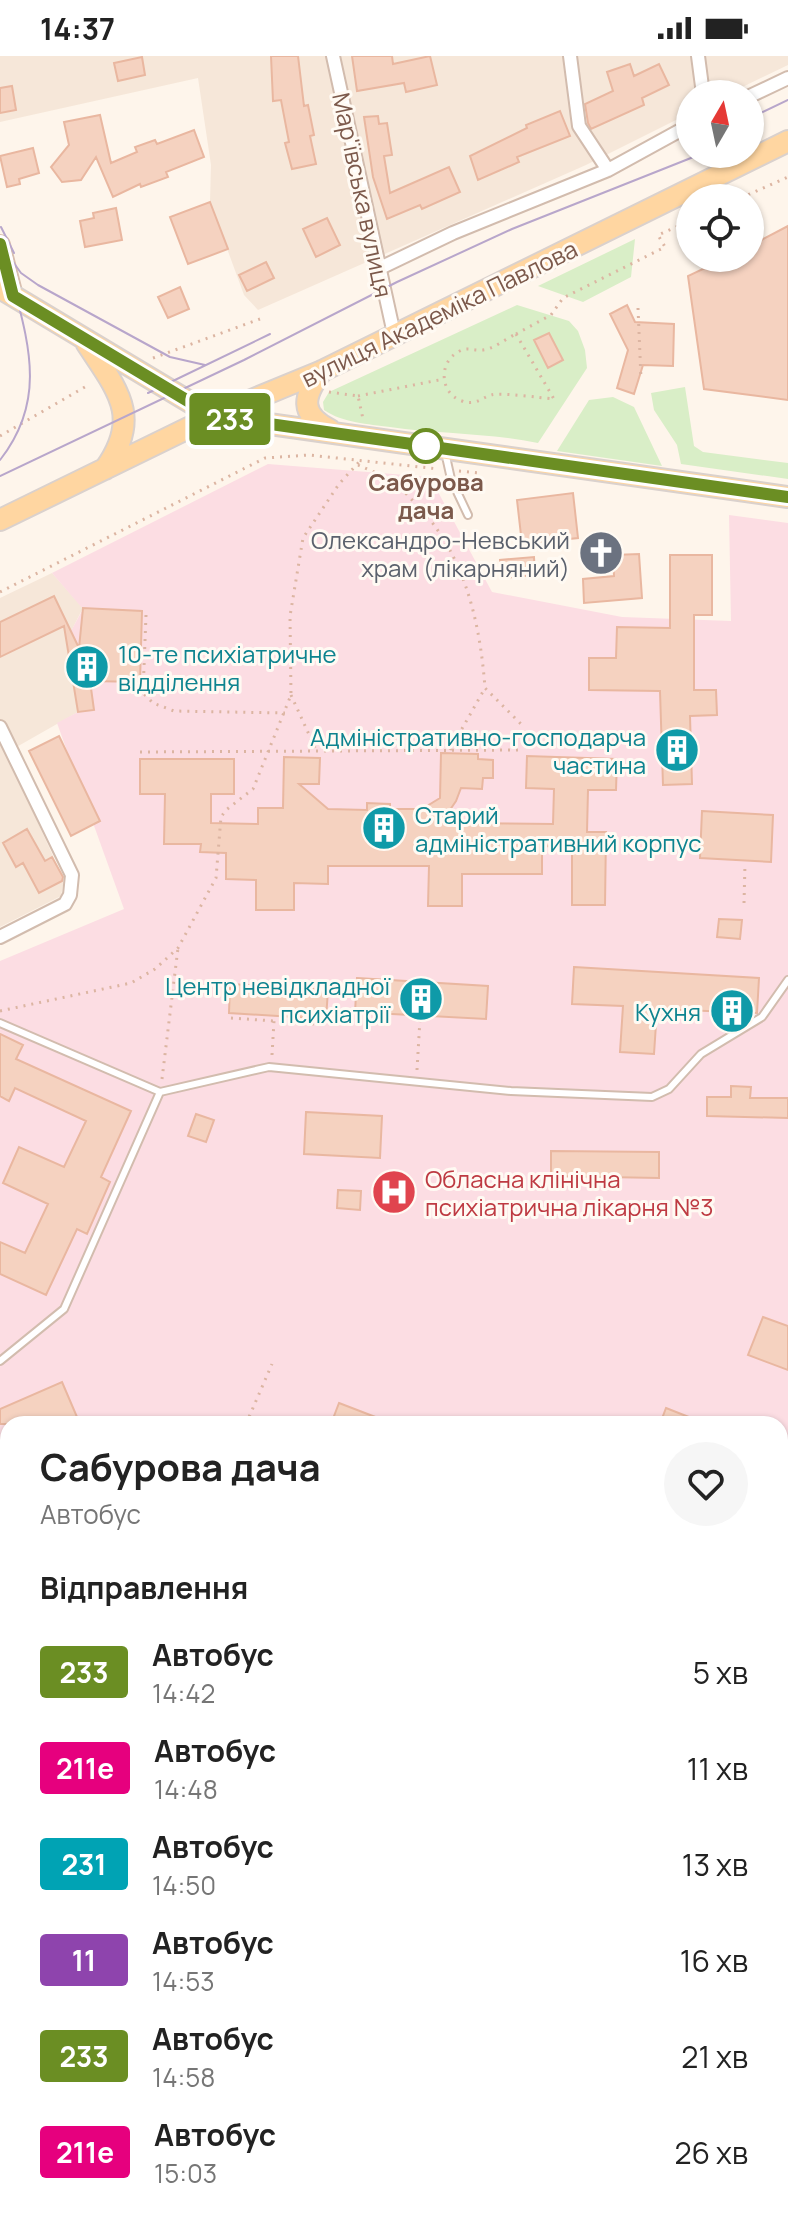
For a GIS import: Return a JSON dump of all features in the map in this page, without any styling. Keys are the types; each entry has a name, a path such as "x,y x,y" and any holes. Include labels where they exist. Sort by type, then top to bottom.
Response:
{"main road":[{"name":"вулиця Академіка Павлова","path":"0,520 213,416 322,371 788,141"},
{"path":"0,245 7,292 213,416 788,497"},
{"path":"85,341 116,389 124,409 122,438 105,470"},
{"path":"322,371 308,393 308,409 318,422 337,433"}],"street":[{"name":"Мар'ївська вулиця","path":"333,56 394,334"},
{"path":"570,56 579,126 608,170"},
{"path":"698,56 701,80"},
{"path":"764,89 788,78"},
{"path":"378,269 453,233 608,170 676,133"},
{"path":"0,727 72,875 70,895 65,904 0,937"}],"lane":[{"path":"444,448 451,479 468,515"},
{"path":"0,1023 160,1092 272,1067 511,1091 652,1097 669,1089 701,1054 762,1017 788,980"},
{"path":"0,1361 64,1309 160,1092"}],"path":[{"path":"764,188 788,177"},
{"path":"516,334 554,399 491,395 481,401 463,402 449,392 444,379 447,363 459,351 471,348 483,351 551,315 563,298 665,247 658,235 676,227"},
{"path":"638,308 641,379"},
{"path":"329,392 358,396 444,379"},
{"path":"358,396 364,424"},
{"path":"0,592 265,458"},
{"path":"0,1011 131,983 155,969 178,948 216,878 221,817 253,789 291,695 290,616 303,538 339,484 359,462 394,482 424,512 445,541 462,573 482,648 485,688 450,750"},
{"path":"146,615 143,693 153,703 174,711 285,713"},
{"path":"485,688 521,724"},
{"path":"291,695 317,750"},
{"path":"140,752 520,750"},
{"path":"744,903 745,864"},
{"path":"160,1092 178,948"},
{"path":"231,1018 314,1024"},
{"path":"417,1082 420,1019"},
{"path":"272,1067 274,1021"},
{"path":"249,1416 272,1364"}],"shaded area":[{"path":"0,56 788,56 788,65 757,80 676,80 676,120 586,165 258,310 244,295 210,202 211,165 198,78 0,122"},
{"name":"Обласна клінічна психіатрична лікарня №3","path":"268,464 430,477 492,592 622,617 731,621 729,515 788,523 788,1416 0,1416 0,961 124,909 57,723 78,712 66,640 83,609 52,573"},
{"path":"52,573 83,608 66,641 78,712 6,753 64,880 61,896 0,927 0,598"}],"green space":[{"path":"635,239 631,277 583,302 538,286"},
{"path":"517,305 569,321 578,331 585,350 587,368 538,443 364,424 339,418 324,410 323,402 329,392"},
{"path":"685,387 694,446 703,452 788,463 788,479 681,464 677,445 654,410 651,393"},
{"path":"613,397 634,407 662,466 557,451 589,400"}],"building":[{"path":"271,56 298,56 304,106 308,105 314,135 310,136 316,164 292,169 285,143 289,142 281,100 273,101"},
{"path":"352,56 392,56 393,64 430,56 437,85 406,92 404,83 357,91"},
{"path":"142,57 145,75 118,81 114,63"},
{"path":"630,64 634,76 659,64 669,85 642,98 644,105 591,129 585,104 613,91 607,72"},
{"path":"12,86 16,110 0,113 0,88"},
{"path":"560,111 570,136 517,157 519,162 478,180 470,156 527,128 526,125"},
{"path":"100,115 111,163 137,152 135,147 155,140 157,144 194,130 204,157 166,172 168,177 141,187 140,184 113,197 96,157 81,180 62,182 51,167 69,145 64,122"},
{"path":"378,116 379,124 387,123 392,155 384,156 390,193 449,167 460,192 422,209 420,205 387,219 373,177 364,117"},
{"path":"33,148 39,173 19,179 20,184 7,187 0,156"},
{"path":"210,202 228,249 188,264 170,217"},
{"path":"116,208 122,240 85,247 80,221 94,218 93,213"},
{"path":"327,218 340,245 316,257 303,229"},
{"path":"788,226 788,400 704,389 688,276 696,272 764,272 764,239"},
{"path":"266,262 274,278 247,291 239,275"},
{"path":"180,287 189,309 168,318 158,297"},
{"path":"627,305 635,322 674,324 673,366 643,365 634,394 617,388 628,350 610,314"},
{"path":"549,333 563,360 548,368 534,340"},
{"path":"573,493 578,538 522,544 517,500"},
{"path":"639,554 642,598 584,603 583,579 614,576 613,555"},
{"path":"670,555 712,555 712,615 694,615 694,690 716,690 717,715 690,716 692,784 663,785 660,691 589,690 589,658 616,658 617,627 670,628"},
{"path":"534,557 535,575 501,578 500,560"},
{"name":"10-те психіатричне відділення","path":"54,596 79,648 83,608 142,611 140,682 90,681 94,710 78,712 64,626 0,657 0,622"},
{"path":"59,736 100,821 71,836 29,751"},
{"name":"Старий адміністративний корпус","path":"441,753 478,754 478,759 493,760 493,778 483,778 482,789 461,788 441,823 553,824 554,789 526,788 527,756 617,759 616,790 588,790 587,832 606,832 605,905 572,905 572,847 542,846 542,874 462,874 462,906 428,906 429,866 328,866 328,884 294,883 294,910 256,910 256,880 226,879 226,853 200,852 201,844 164,844 165,794 140,794 140,759 234,759 234,794 211,794 211,823 258,824 258,808 283,808 284,757 320,758 319,784 299,784 328,809 367,810 367,803 390,804 390,809 422,809 440,798"},
{"path":"702,811 773,815 771,862 700,858"},
{"path":"27,829 45,861 52,857 63,877 62,881 39,893 23,863 16,867 3,843"},
{"path":"719,919 742,920 740,939 717,937"},
{"name":"Кухня","path":"574,967 759,978 757,1013 657,1009 654,1054 620,1052 623,1006 572,1004"},
{"name":"Центр невідкладної психіатрії","path":"357,978 488,986 486,1019 355,1012"},
{"path":"230,984 328,990 326,1019 229,1013"},
{"path":"0,1034 23,1045 16,1059 131,1111 101,1177 110,1182 87,1234 77,1229 46,1295 0,1274 0,1242 25,1253 48,1204 3,1183 19,1147 64,1167 86,1121 15,1088 9,1101 0,1096"},
{"path":"731,1086 751,1087 750,1098 788,1098 788,1118 707,1116 707,1097 731,1097"},
{"path":"306,1112 382,1116 380,1158 304,1154"},
{"path":"196,1114 214,1120 206,1142 188,1136"},
{"path":"551,1151 659,1152 659,1178 551,1176"},
{"path":"338,1190 361,1191 360,1210 337,1208"},
{"path":"763,1317 788,1326 788,1370 748,1355"},
{"path":"62,1382 77,1416 0,1416 0,1409"},
{"path":"339,1403 373,1416 334,1416"},
{"path":"666,1408 686,1416 663,1416"}],"tram line":[{"path":"764,111 788,100"},
{"path":"0,476 244,360 397,282 512,229 676,164"},
{"path":"1,227 14,253"},
{"path":"0,244 21,273 38,285 170,357 205,365"},
{"path":"0,460 16,435 30,387 26,337 7,259"},
{"path":"148,393 270,334"}],"bus line":[{"name":"233","path":"0,244 13,296 213,416 788,497"}],"place":[{"name":"Сабурова дача","path":"426,446"},
{"name":"Олександро-Невський храм (лікарняний)","path":"601,553"},
{"name":"10-те психіатричне відділення","path":"87,667"},
{"name":"Адміністративно-господарча частина","path":"677,750"},
{"name":"Старий адміністративний корпус","path":"384,828"},
{"name":"Центр невідкладної психіатрії","path":"421,999"},
{"name":"Кухня","path":"732,1011"},
{"name":"Обласна клінічна психіатрична лікарня №3","path":"394,1192"}]}
